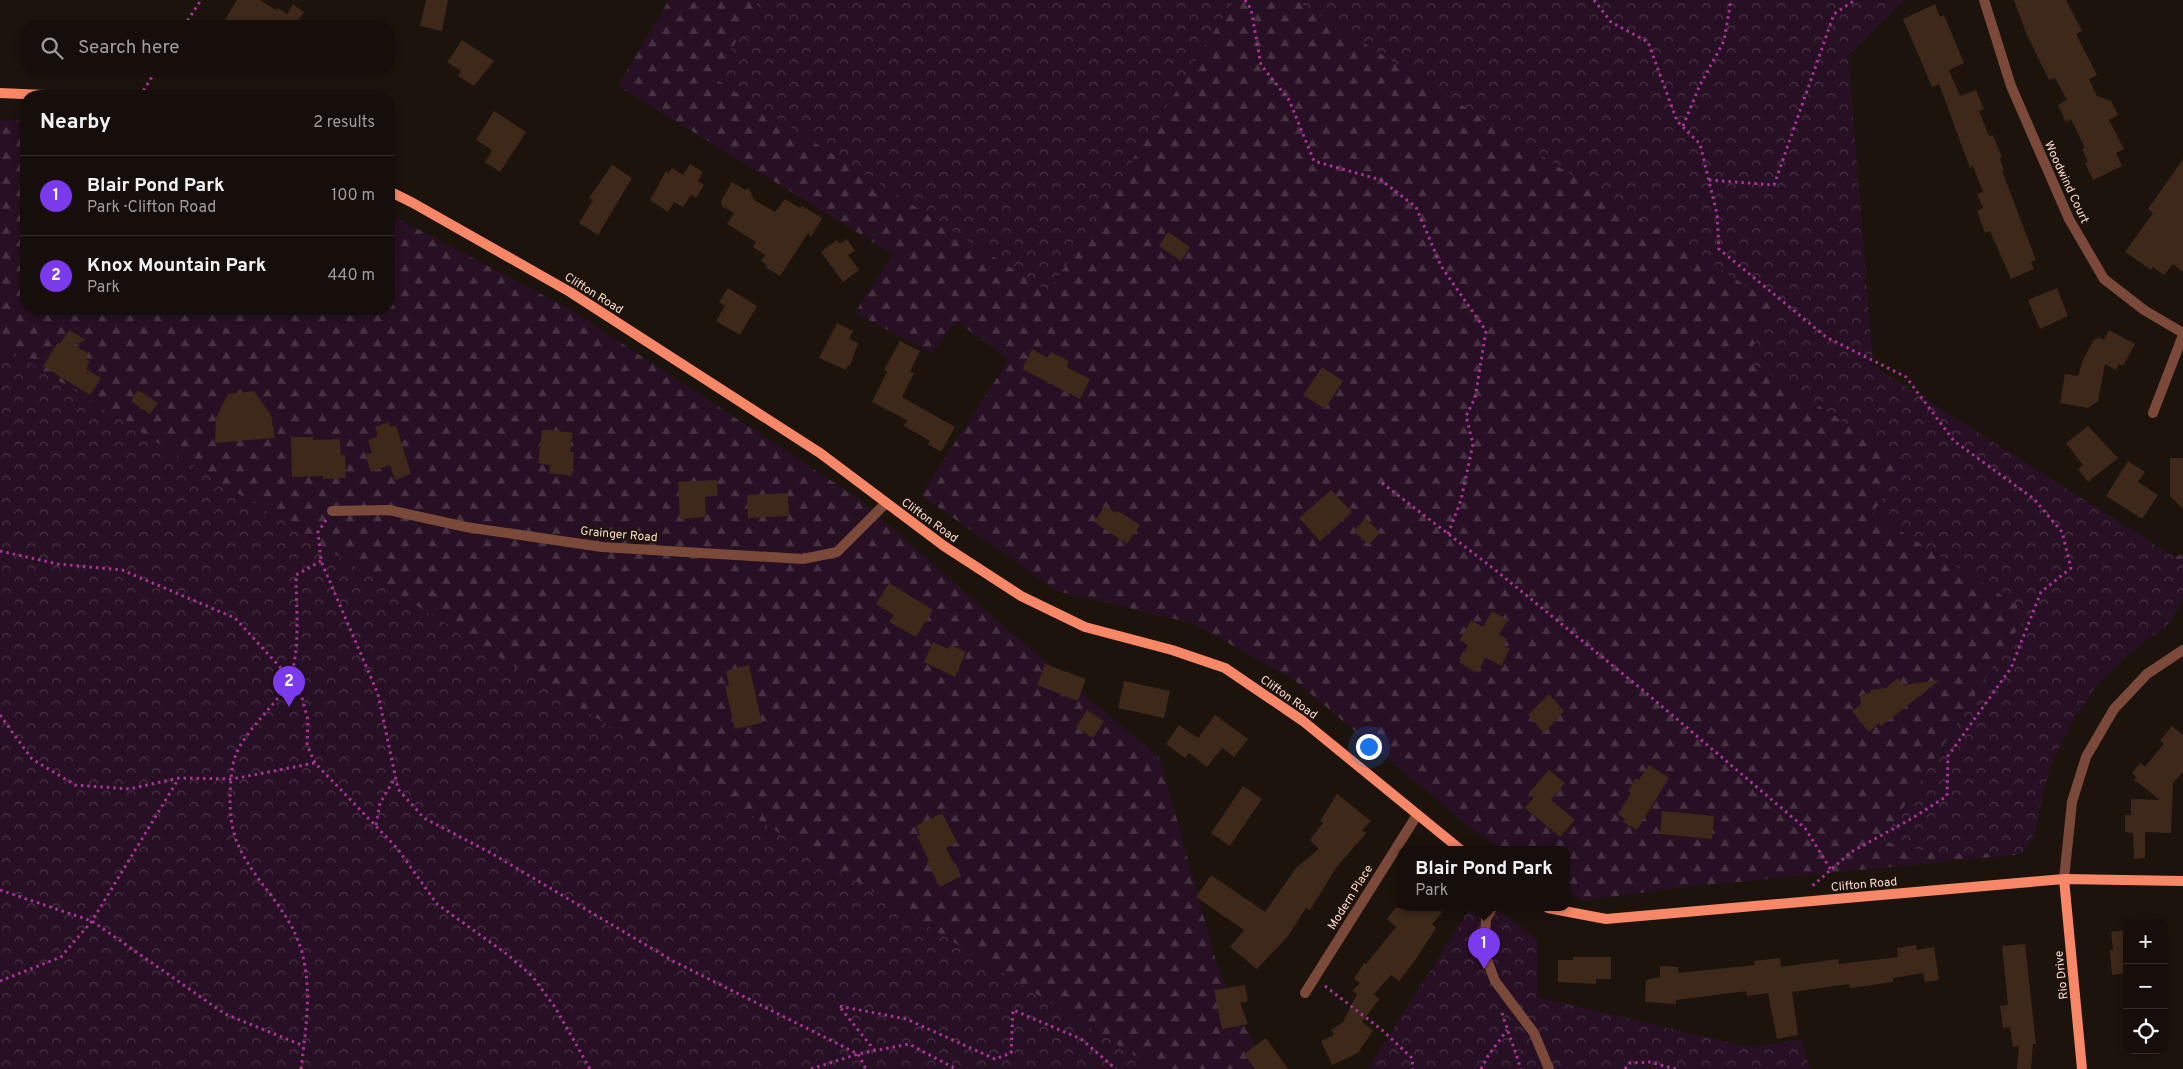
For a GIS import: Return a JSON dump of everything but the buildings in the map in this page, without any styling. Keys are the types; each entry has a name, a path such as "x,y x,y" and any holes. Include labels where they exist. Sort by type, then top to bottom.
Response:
{"main road":[{"path":"0,93 20,94"},
{"name":"Clifton Road","path":"395,194 578,297 820,453 944,546 1021,596 1084,627 1172,650 1225,668 1303,721 1455,846"},
{"name":"Clifton Road","path":"1564,911 1606,919 2064,879 2183,881"},
{"name":"Rio Drive","path":"2064,879 2082,1069"}],"street":[{"name":"Woodwind Court","path":"1984,0 2011,86 2068,219 2104,280 2144,310 2183,334"},
{"path":"2153,413 2183,334"},
{"name":"Grainger Road","path":"332,511 389,510 466,527 602,547 803,559 837,552 886,503"},
{"path":"2064,879 2072,802 2086,757 2114,709 2148,674 2183,650"},
{"name":"Modern Place","path":"1398,846 1418,815"},
{"name":"Modern Place","path":"1305,993 1398,847"},
{"path":"1490,911 1486,919 1484,952 1495,981 1534,1032 1549,1069"}],"path":[{"path":"188,20 201,0"},
{"path":"1244,0 1251,9 1260,65 1290,100 1314,161 1381,180 1416,207 1441,266 1486,331 1475,398 1466,416 1473,444 1461,500 1448,534"},
{"path":"1594,0 1610,22 1648,42 1677,121 1700,144 1717,214 1719,248 1826,337 1906,377 1954,441 2034,499 2062,532 2071,568 2041,592 2011,668 1948,756 1947,796 1911,819 1851,852 1793,902"},
{"path":"1683,126 1700,85 1724,41 1731,0"},
{"path":"1709,180 1774,185 1834,14 1850,1 1855,0"},
{"path":"144,90 153,75"},
{"path":"1382,483 1645,692 1805,828 1831,870"},
{"path":"332,511 318,532 321,561 378,694 398,789 424,818 491,853 673,961 858,1054 866,1069"},
{"path":"0,551 58,564 122,570 235,618 290,678 302,698 308,720 307,745 316,762 397,848 437,904 508,955 532,976 555,1007 590,1069"},
{"path":"301,1069 307,1018 308,975 304,956 290,922 253,873 237,844 231,818 232,779 235,757 251,730 282,692 290,678 296,643 296,575 321,561"},
{"path":"0,715 32,759 75,785 129,789 180,778 232,779 316,762"},
{"path":"376,825 380,803 396,777"},
{"path":"0,981 61,957 92,921 180,778"},
{"path":"0,890 92,921 224,1014 304,1046"},
{"path":"1315,978 1382,1030 1412,1058 1413,1069"},
{"path":"1504,993 1501,1010 1522,1069"},
{"path":"875,1050 839,1006 906,1019 995,1059 1011,1053 1013,1010 1081,1039 1116,1069"},
{"path":"1481,1069 1508,1029"},
{"path":"811,1069 858,1054 909,1044 956,1069"},
{"path":"1625,1069 1630,1063 1649,1062 1676,1069"}],"green space":[{"path":"669,0 1904,0 1848,55 1873,366 2175,558 2183,553 2183,600 2167,625 2129,653 2097,685 2071,723 2051,764 2039,809 2035,833 2022,854 1676,888 1582,901 1570,893 1570,846 1498,846 1473,830 1293,679 1192,623 1057,591 921,495 1009,359 956,321 932,353 855,313 893,254 618,86"},
{"path":"759,0 1234,0 1049,292 715,79"},
{"path":"1296,0 1904,0 1848,55 1873,366 2183,563 2183,600 2167,625 2129,653 2112,669 2097,685 2071,723 2051,764 2039,809 2035,833 2022,854 1934,853 1882,841 2028,612 1872,513 1909,463 1745,359 1778,306"},
{"path":"0,120 20,121 20,315 395,315 395,217 571,310 859,499 988,613 1160,759 1217,965 1265,1069 0,1069"},
{"path":"0,344 1156,1069 0,1069"},
{"path":"1468,911 1500,911 1537,940 1537,997 1749,1047 1801,1040 1810,1069 1368,1069"}],"place":[{"name":"Knox Mountain Park","path":"289,707"},
{"name":"Blair Pond Park","path":"1484,969"}]}
